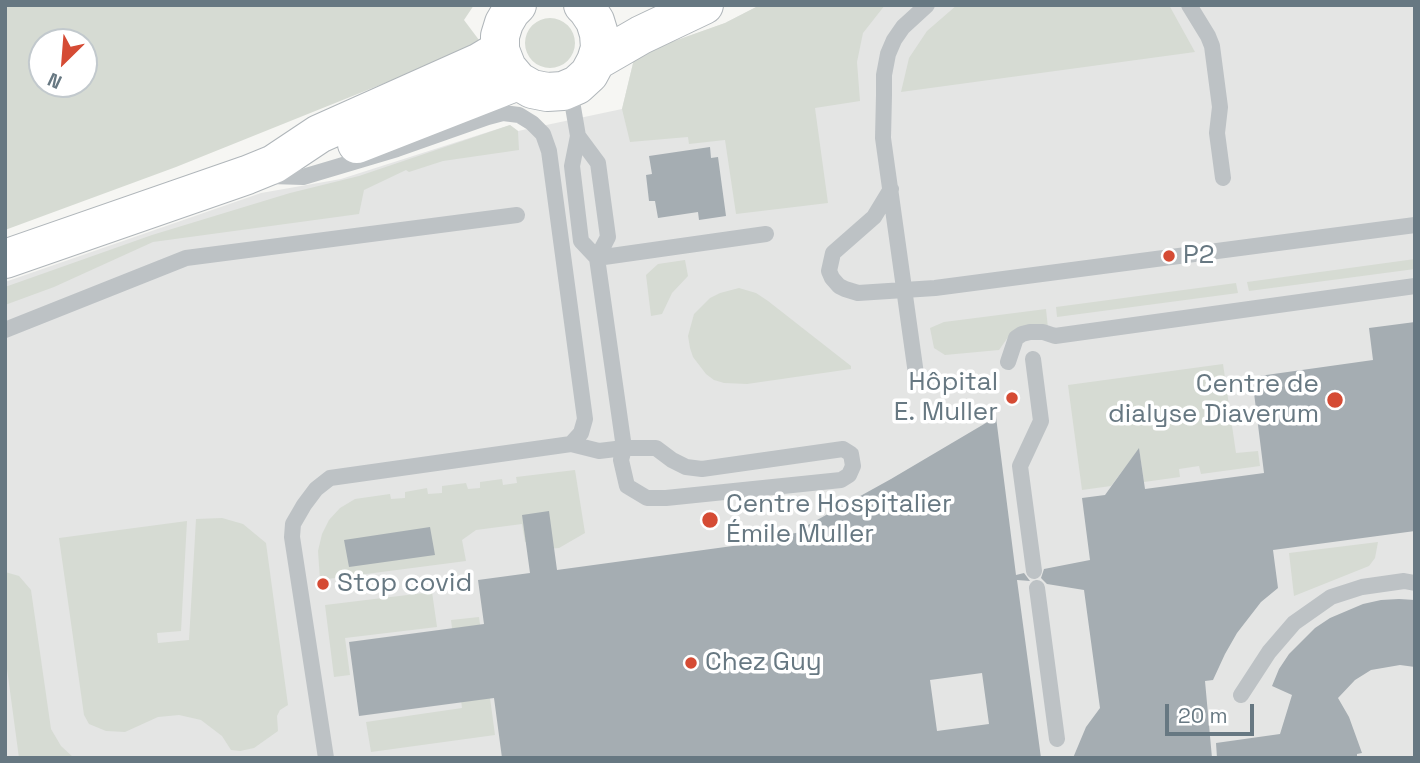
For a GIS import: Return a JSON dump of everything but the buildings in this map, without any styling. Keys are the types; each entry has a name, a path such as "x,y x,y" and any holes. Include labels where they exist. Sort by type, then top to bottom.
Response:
{"main road":[{"path":"517,5 511,10 500,36 509,66 532,89 547,92 563,91 577,85 589,74 600,47 593,7"},
{"path":"596,61 641,35 704,5"},
{"path":"5,259 261,169 328,155 509,66"}],"lane":[{"path":"916,374 883,138 884,75 894,40 927,5"},
{"path":"1189,5 1208,36 1214,54 1220,107 1217,133 1223,178"},
{"path":"324,758 292,537 297,516 316,489 330,478 571,444 599,451 624,448 656,448 686,467 702,469 843,449 851,454 853,466 849,475 841,480 666,498 647,498 627,486 621,460 624,448 597,258 581,241 572,166 578,136 573,107 563,91"},
{"path":"261,169 303,177 503,113 519,115 532,123 543,134 549,151 585,419 581,433 571,444"},
{"path":"578,136 598,163 608,237 597,258"},
{"path":"891,189 874,217 833,253 829,271 839,286 858,293 949,286 1415,225"},
{"path":"5,330 186,258 517,215"},
{"path":"597,258 766,234"},
{"path":"1008,362 1016,338 1030,332 1055,335 1415,286"},
{"path":"1033,359 1041,421 1020,466 1057,739"},
{"path":"1241,695 1269,652 1294,622 1331,597 1362,587 1415,583"}],"shaded area":[{"path":"5,5 474,5 464,20 482,44 176,167 5,230"},
{"name":"Centre Hospitalier Émile Muller","path":"760,5 1415,5 1415,758 5,758 5,282 261,193 341,179 510,125 518,131 622,109 635,55 725,23"},
{"path":"760,5 885,5 863,33 857,62 860,101 815,108 828,203 736,214 725,140 689,144 688,137 630,142 622,109 635,55 725,23"},
{"path":"957,5 1169,5 1195,52 901,92 909,58 927,31"},
{"path":"550,18 568,25 575,43 568,61 550,68 532,61 525,43 532,25"},
{"path":"510,125 518,131 519,150 443,161 409,172 406,170 364,190 359,214 153,242 54,287 5,305 5,287 152,235 290,193 359,176"},
{"path":"1415,259 1415,269 1249,291 1247,282"},
{"path":"685,260 688,276 672,293 662,314 651,316 646,275 658,264"},
{"path":"1236,283 1238,293 1057,317 1056,307"},
{"path":"739,288 756,293 768,301 851,366 851,369 747,384 714,380 693,357 688,336 694,314 710,298"},
{"path":"1046,309 1048,328 1034,324 1017,328 999,350 945,355 934,348 930,328 944,322"},
{"path":"1223,364 1236,453 1258,451 1260,466 1201,474 1199,466 1179,469 1180,477 1144,482 1139,449 1111,486 1082,490 1068,385"},
{"path":"575,470 585,533 559,548 547,549 546,539 525,542 522,524 476,530 462,540 466,561 320,580 318,551 322,534 329,520 340,508 355,499 390,494 391,499 405,498 405,492 427,488 428,494 442,493 442,486 466,483 468,489 480,488 480,482 502,479 503,485 517,483 516,477"},
{"path":"222,518 243,524 266,543 288,705 280,710 277,716 278,731 254,748 240,751 231,750 222,736 201,720 179,715 158,717 125,732 106,731 89,724 84,715 59,538 187,521 181,631 157,633 158,643 189,640 196,519"},
{"path":"1378,542 1375,558 1369,566 1294,596 1289,553"},
{"path":"5,572 19,576 31,590 51,729 61,746 74,758 19,758 5,654"},
{"path":"432,592 437,627 345,638 350,675 334,677 325,605"},
{"path":"479,617 495,735 371,752 366,722 462,708 451,620"}],"place":[{"name":"P2","path":"1169,256"},
{"name":"Hôpital E. Muller","path":"1012,398"},
{"name":"Centre de dialyse Diaverum","path":"1335,400"},
{"name":"Centre Hospitalier Émile Muller","path":"710,520"},
{"name":"Stop covid","path":"323,584"},
{"name":"Chez Guy","path":"691,663"}]}
